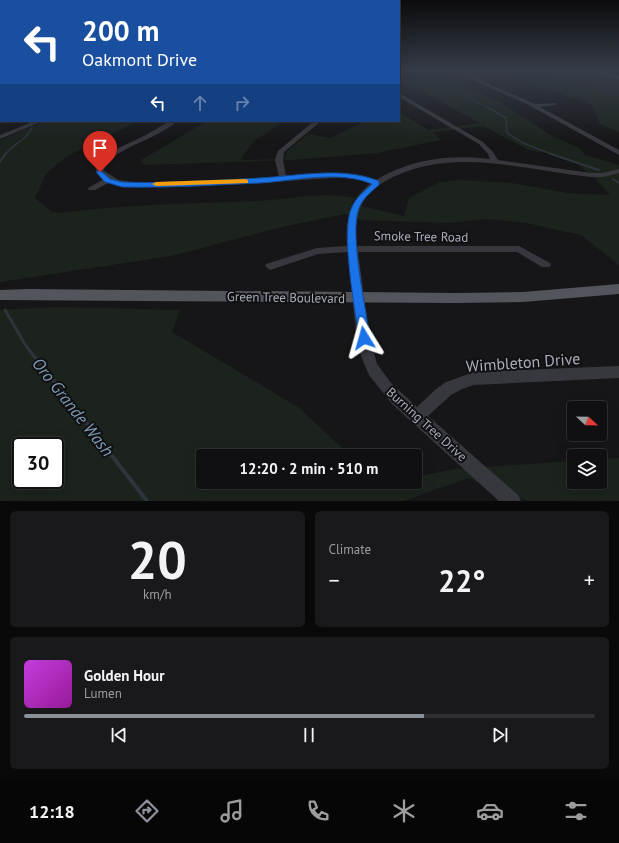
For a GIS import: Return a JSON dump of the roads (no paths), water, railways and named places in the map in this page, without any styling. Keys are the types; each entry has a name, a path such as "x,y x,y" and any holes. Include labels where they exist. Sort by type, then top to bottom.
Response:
{"main road":[{"name":"Green Tree Boulevard","path":"0,295 523,297 619,289"}],"street":[{"path":"509,94 535,106 570,127 619,153"},
{"path":"400,96 481,143 491,153 495,161"},
{"path":"535,106 554,104"},
{"path":"0,137 38,122"},
{"path":"172,122 146,137 112,153 101,163 100,172 108,180 122,184 137,185 345,175 362,177 376,183"},
{"path":"283,179 279,160 281,151 317,122"},
{"path":"0,129 10,134"},
{"name":"Burning Tree Drive","path":"512,501 417,417 380,381 366,350 353,249 352,223 355,208 366,192 376,183 398,171 422,164 456,160 495,161 578,174 603,175 619,171"},
{"path":"92,188 108,180"},
{"name":"Smoke Tree Road","path":"270,266 317,251 353,249 519,249 546,265"},
{"name":"Wimbleton Drive","path":"417,417 455,384 464,381 497,377 582,375 619,372"}],"waterway":[{"path":"463,94 488,108"},
{"path":"487,107 506,118 507,133 523,143 554,155"},
{"name":"Oro Grande Wash","path":"5,155 27,136 32,127"},
{"name":"Oro Grande Wash","path":"0,162 5,154"},
{"path":"554,155 599,170"},
{"path":"613,179 619,183"},
{"name":"Oro Grande Wash","path":"5,310 26,346 54,382"},
{"name":"Oro Grande Wash","path":"54,381 147,501"}]}
